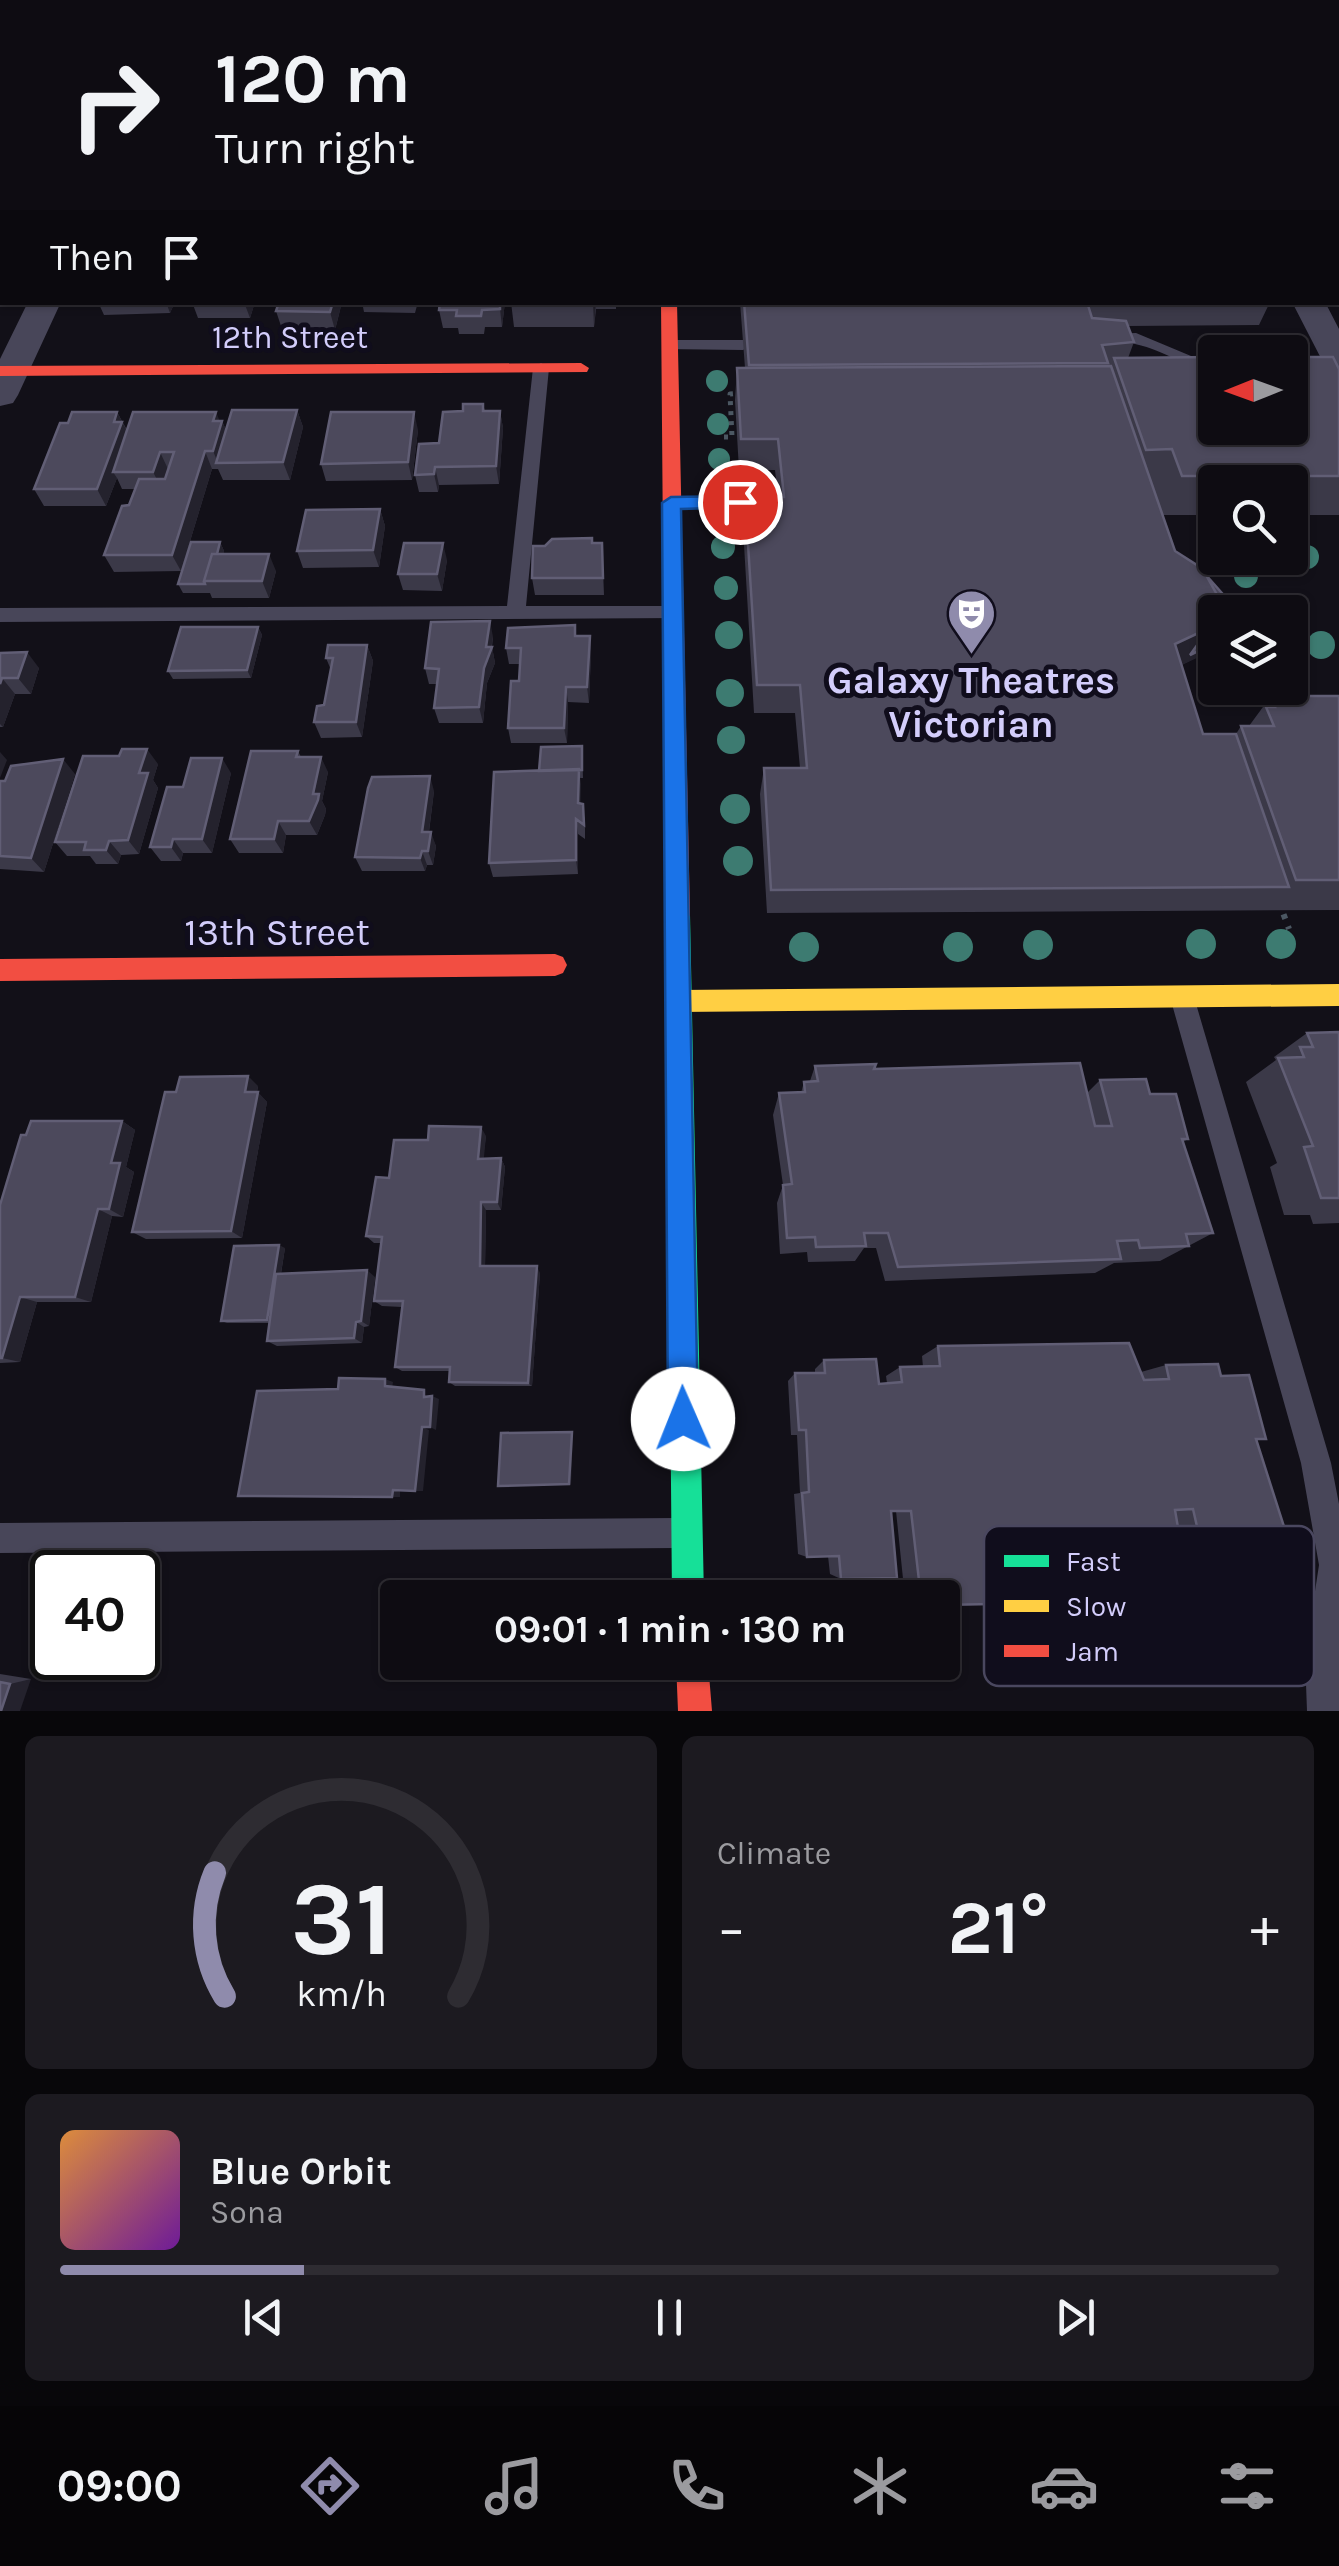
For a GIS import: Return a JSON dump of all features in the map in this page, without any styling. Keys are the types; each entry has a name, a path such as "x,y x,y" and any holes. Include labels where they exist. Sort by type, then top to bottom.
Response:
{"street":[{"path":"4,379 42,305"},
{"path":"669,305 687,1580"},
{"path":"1309,305 1331,355"},
{"name":"12th Street","path":"4,379 581,368"},
{"name":"13th Street","path":"0,970 555,965"},
{"path":"678,1001 1339,995"},
{"path":"693,1680 695,1711"}],"lane":[{"path":"1088,339 1136,338 1188,361 1198,361"},
{"path":"670,345 743,344"},
{"path":"516,614 540,368"},
{"path":"671,503 740,502"},
{"path":"0,615 673,613"},
{"path":"1182,997 1316,1463 1335,1565 1321,1657 1324,1711"},
{"path":"0,1538 685,1533"}],"path":[{"path":"724,437 732,437 730,394 738,390 746,393"},
{"path":"1277,895 1288,930"}],"building":[{"path":"278,305 332,305 330,312 276,311"},
{"path":"440,305 500,305 500,309 482,310 481,316 456,316 457,310 439,310"},
{"path":"744,305 1088,305 1092,318 1126,321 1134,342 1102,345 1108,363 749,365"},
{"path":"1198,357 1198,445 1308,445 1308,357 1333,357 1339,369 1339,476 1308,476 1308,465 1198,465 1198,476 1182,476 1172,449 1146,450 1114,358"},
{"name":"Galaxy Theatres Victorian","path":"1111,366 1175,551 1198,566 1198,575 1206,575 1216,593 1198,595 1198,633 1175,644 1203,734 1236,734 1289,887 771,890 764,768 807,768 800,685 757,685 745,497 784,497 778,439 741,439 737,368"},
{"path":"463,404 483,404 483,411 500,411 496,466 435,467 434,474 415,475 419,444 439,443 443,412 463,411"},
{"path":"232,410 297,410 283,462 216,463"},
{"path":"72,412 117,412 114,422 122,422 97,489 34,489 60,423 68,423"},
{"path":"133,412 216,412 213,421 222,421 213,451 205,451 172,555 104,555 122,506 129,505 139,479 165,479 174,452 160,452 153,472 113,472"},
{"path":"331,412 414,412 408,462 321,464"},
{"path":"380,509 373,550 297,551 306,510"},
{"path":"592,538 592,543 602,543 603,578 532,578 533,546 545,546 552,539"},
{"path":"191,542 220,542 217,554 212,554 205,584 178,584"},
{"path":"404,543 443,543 437,574 398,574"},
{"path":"212,554 269,554 262,581 204,581"},
{"path":"1206,575 1224,595 1216,593"},
{"path":"490,621 486,647 492,647 484,668 479,707 434,708 439,669 425,668 431,622"},
{"path":"575,625 575,636 590,636 587,687 566,687 564,728 508,728 511,681 519,681 521,648 506,648 508,628"},
{"path":"181,627 258,627 247,670 168,671"},
{"path":"328,645 367,645 356,722 314,722 317,706 324,705 333,658 326,658"},
{"path":"27,652 18,678 2,678 0,684 0,653"},
{"path":"1308,696 1339,696 1339,880 1296,880 1241,726 1274,726 1266,707 1308,705"},
{"path":"582,746 582,770 539,771 541,747"},
{"path":"122,749 147,749 139,773 148,773 128,840 109,841 106,850 84,850 86,842 55,842 83,756 119,756"},
{"path":"251,751 298,751 296,757 321,757 313,794 319,794 318,800 309,821 278,821 274,839 230,839"},
{"path":"191,758 222,758 202,839 173,839 171,847 150,847 167,787 183,787"},
{"path":"63,759 31,858 0,856 0,781 5,781 11,766"},
{"path":"579,769 578,803 583,804 584,825 576,819 576,860 489,863 494,772"},
{"path":"430,776 422,832 431,832 428,851 422,851 420,858 355,857 372,777"},
{"path":"1339,1032 1339,1198 1321,1198 1304,1147 1313,1146 1278,1058 1304,1057 1300,1047 1313,1047 1307,1033"},
{"path":"1080,1063 1095,1126 1112,1126 1100,1080 1146,1079 1150,1094 1176,1094 1188,1139 1182,1139 1213,1233 1186,1234 1189,1246 1140,1248 1138,1240 1117,1241 1121,1259 898,1267 888,1233 864,1233 866,1246 816,1247 815,1237 787,1238 783,1185 792,1184 779,1093 805,1092 804,1082 818,1081 815,1066 876,1064 874,1069"},
{"path":"248,1076 245,1092 258,1092 231,1231 132,1232 165,1092 176,1092 180,1077"},
{"path":"31,1121 122,1121 111,1163 120,1163 109,1209 98,1209 75,1297 20,1297 0,1358 0,1205 21,1135 26,1135"},
{"path":"429,1126 481,1127 478,1159 501,1158 497,1202 481,1202 480,1266 537,1266 528,1383 449,1382 450,1367 395,1367 403,1301 374,1301 382,1237 366,1236 376,1177 389,1178 394,1140 428,1140"},
{"path":"279,1245 267,1320 221,1321 234,1246"},
{"path":"367,1270 361,1321 356,1322 354,1338 267,1341 276,1274"},
{"path":"1129,1343 1144,1380 1169,1379 1166,1365 1218,1364 1221,1376 1249,1375 1266,1439 1256,1439 1284,1526 1197,1526 1193,1509 1175,1510 1178,1526 984,1526 984,1604 960,1605 960,1580 919,1580 911,1511 891,1511 897,1578 841,1579 839,1556 807,1557 802,1493 809,1492 806,1430 799,1430 795,1373 825,1373 824,1360 876,1359 879,1384 902,1382 900,1367 940,1366 938,1346"},
{"path":"339,1378 385,1379 385,1386 424,1390 424,1397 432,1396 430,1427 422,1427 415,1491 393,1490 392,1497 238,1496 257,1391 338,1389"},
{"path":"572,1432 569,1484 498,1486 501,1433"},
{"path":"0,1682 10,1684 1,1711 0,1711"}],"traffic: fast":[{"path":"678,915 688,1580"}],"traffic: slow":[{"path":"678,1001 1339,995"}],"traffic: jam":[{"path":"669,305 678,915"},
{"path":"0,371 581,368"},
{"path":"0,970 555,965"},
{"path":"693,1680 695,1711"}],"place":[{"name":"Galaxy Theatres Victorian","path":"971,656"}],"route":[{"path":"683,1419 671,503 740,502"}]}
